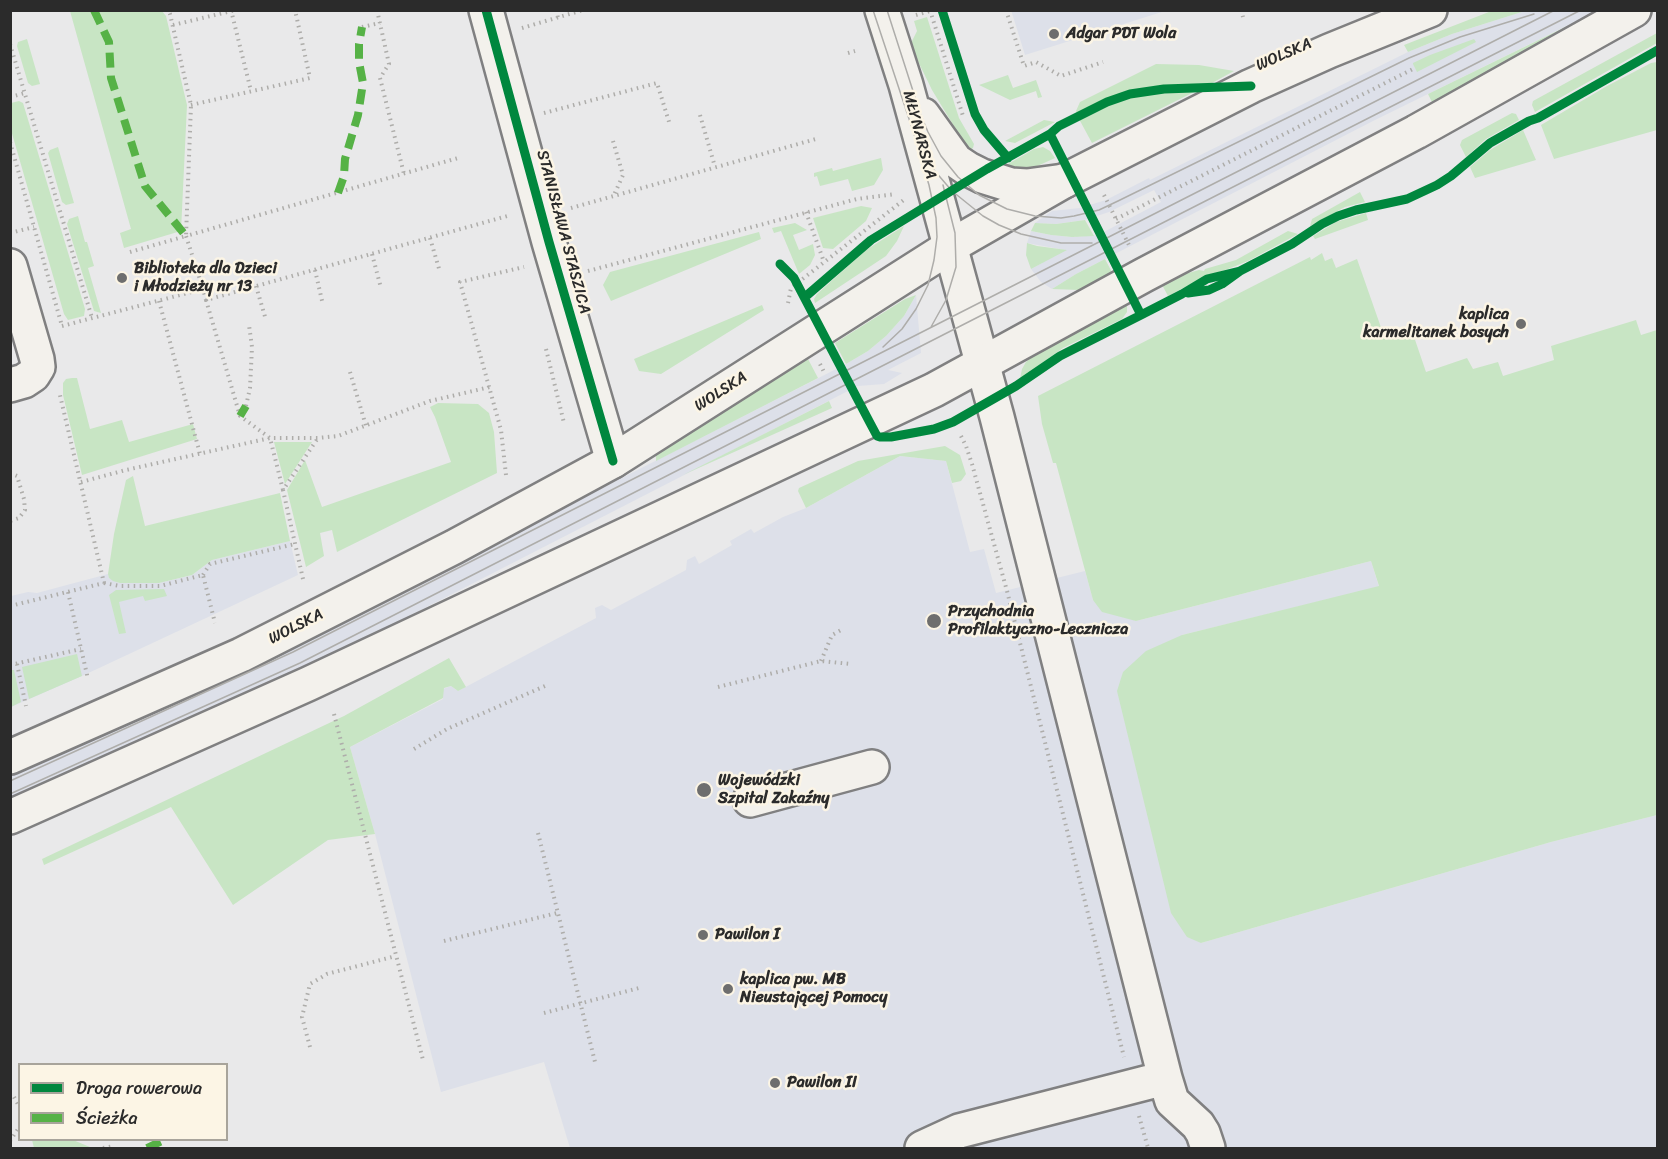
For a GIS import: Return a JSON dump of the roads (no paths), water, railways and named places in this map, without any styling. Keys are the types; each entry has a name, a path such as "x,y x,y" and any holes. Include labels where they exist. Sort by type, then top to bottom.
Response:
{"main road":[{"name":"STANISŁAWA STASZICA","path":"486,10 579,348 613,461"},
{"path":"10,817 308,684 934,390 1144,275 1441,118 1634,10"},
{"name":"WOLSKA","path":"10,758 241,655 454,547 613,461 950,246 1064,181 1251,86 1329,51 1427,12"},
{"name":"MŁYNARSKA","path":"897,14 906,85 983,364 1168,1093 1172,1101 1198,1125 1208,1149"},
{"path":"906,85 918,108 947,150 956,161 968,169 1011,185 1027,186 1064,181"},
{"path":"10,266 38,367 33,375 24,381 10,385"},
{"path":"750,800 872,767"},
{"path":"922,1149 959,1131 1165,1078"}],"tram line":[{"path":"873,10 917,143 934,170 952,191 983,216 1021,234 1061,243 1092,243"},
{"path":"887,10 922,119"},
{"path":"10,781 293,652 1555,10"},
{"path":"1174,217 1581,10"},
{"path":"919,111 941,156 958,177 979,195 1007,209 1035,216 1061,218 1074,216 1099,210 1409,58 1460,37 1534,14"},
{"path":"883,347 902,329 916,309 928,285 934,260 937,237 936,218 920,156"},
{"path":"931,327 946,300 956,267 955,233 943,185"},
{"path":"10,794 300,663 1180,214"}],"place":[{"name":"Adgar PDT Wola","path":"1054,34"},
{"name":"Biblioteka dla Dzieci i Młodzieży nr 13","path":"122,278"},
{"name":"kaplica karmelitanek bosych","path":"1521,324"},
{"name":"Przychodnia Profilaktyczno-Lecznicza","path":"934,621"},
{"name":"Wojewódzki Szpital Zakaźny","path":"704,790"},
{"name":"Pawilon I","path":"703,935"},
{"name":"kaplica pw. MB Nieustającej Pomocy","path":"728,989"},
{"name":"Pawilon II","path":"775,1083"}]}
